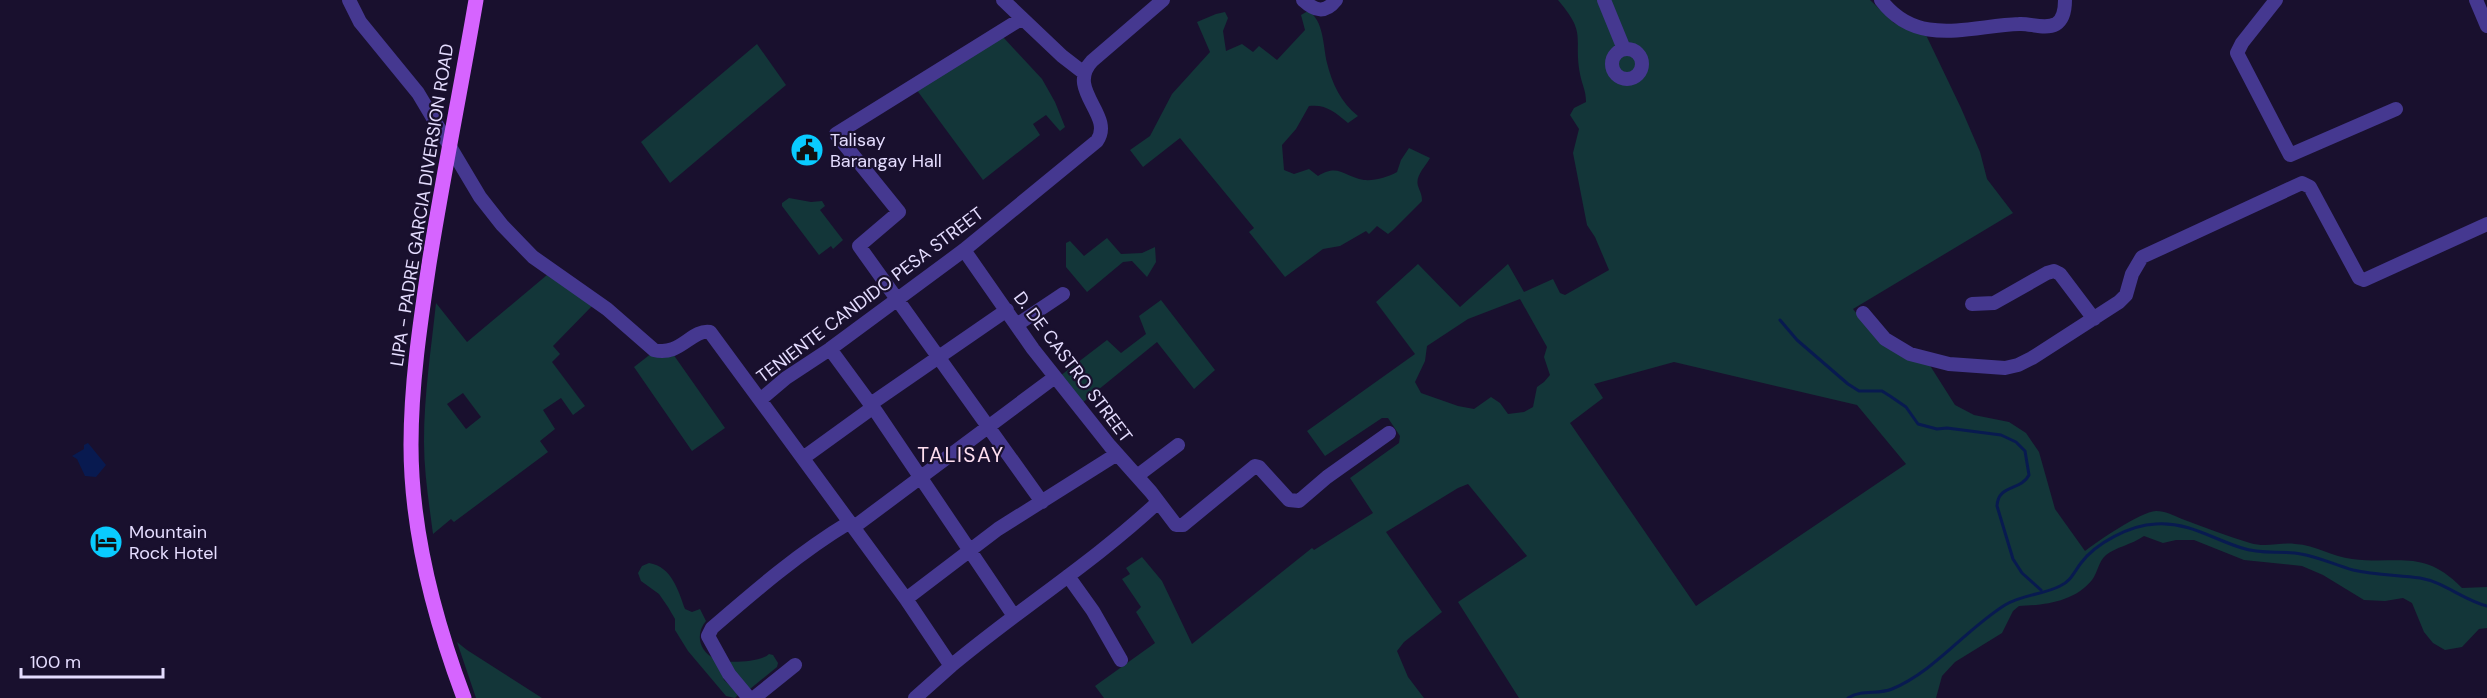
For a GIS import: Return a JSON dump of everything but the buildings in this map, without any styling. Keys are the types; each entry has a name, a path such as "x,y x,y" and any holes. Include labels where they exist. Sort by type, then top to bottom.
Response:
{"main road":[{"name":"LIPA - PADRE GARCIA DIVERSION ROAD","path":"464,698 444,640 421,547 412,478 411,446 416,362 450,144 476,0"}],"street":[{"path":"349,0 360,22 406,76 486,204 502,225 533,257 607,309 654,350 673,350 702,332 709,331 760,400"},
{"path":"1002,0 1084,73 1092,61 1163,0"},
{"path":"1303,0 1312,8 1321,10 1330,7 1336,0"},
{"path":"1604,0 1624,49"},
{"path":"1881,0 1895,17 1904,21 1939,32 1958,33 2021,24 2048,27 2056,24 2064,15 2064,0"},
{"path":"2276,0 2242,43 2237,53 2290,155 2396,109"},
{"path":"2476,0 2487,26"},
{"path":"1021,19 836,134 898,210 897,215 859,246 1042,502"},
{"name":"TENIENTE CANDIDO PESA STREET","path":"951,666 906,598 760,400 786,378 830,349 964,250 1099,138 1101,125 1085,90 1084,73"},
{"path":"1863,313 1885,339 1910,354 1949,364 1997,368 2018,365 2119,302 2126,295 2132,274 2142,257 2302,183 2310,187 2359,278 2364,280 2487,224"},
{"name":"D. DE CASTRO STREET","path":"964,250 1055,377 1176,525 1183,525 1252,467 1257,466 1287,498 1295,502 1389,433"},
{"path":"1972,304 1979,306 1994,303 2047,273 2054,272 2060,274 2094,319"},
{"path":"1018,324 1063,294"},
{"path":"803,458 875,401 1007,310"},
{"path":"830,349 1014,616"},
{"path":"749,698 729,674 708,636 712,628 776,573 839,528 852,524 920,477 1055,377"},
{"path":"1137,476 1178,445"},
{"path":"906,598 998,529 1117,454"},
{"path":"915,698 951,666 1068,576 1158,502"},
{"path":"1068,576 1093,611 1121,660"},
{"path":"754,698 795,664"}],"green space":[{"path":"1558,0 1870,0 1894,23 1926,35 1980,152 1987,179 2013,213 1853,309 1866,325 1929,364 1955,405 1974,415 2009,422 2026,433 2039,452 2055,509 2085,551 2140,516 2156,511 2163,512 2256,544 2303,545 2352,559 2410,561 2435,567 2462,588 2487,587 2487,628 2479,629 2462,647 2445,650 2433,643 2424,632 2412,603 2403,598 2385,601 2364,600 2323,575 2302,566 2244,560 2194,540 2163,543 2144,536 2106,555 2092,580 2077,593 2058,601 2019,606 2013,611 2002,633 1955,662 1942,676 1936,698 1519,698 1458,602 1527,556 1468,484 1386,532 1442,612 1404,642 1397,651 1408,677 1424,698 1104,698 1095,686 1155,643 1136,612 1141,607 1122,579 1130,574 1126,568 1142,557 1162,581 1192,644 1312,548 1314,550 1373,513 1350,478 1399,443 1400,436 1388,418 1382,418 1325,456 1307,431 1415,354 1376,302 1418,264 1460,307 1508,264 1524,292 1553,279 1560,293 1565,295 1609,270 1595,237 1587,225 1573,153 1579,129 1570,115 1574,108 1586,102 1578,62 1578,36 1567,12","holes":["1520,299 1547,347 1544,357 1550,375 1537,387 1533,407 1524,412 1508,414 1500,403 1491,397 1474,409 1421,393 1415,382 1425,361 1427,346 1468,319","1674,362 1857,405 1906,464 1696,606 1570,423 1603,398 1594,384"]},
{"path":"1308,11 1320,27 1327,63 1335,85 1342,99 1358,116 1348,123 1325,108 1309,106 1296,129 1282,145 1284,170 1294,174 1309,169 1318,176 1325,172 1337,171 1364,180 1373,180 1397,172 1409,148 1430,158 1417,182 1422,201 1393,230 1388,234 1377,226 1369,234 1366,231 1340,246 1323,249 1285,277 1249,232 1254,228 1180,138 1143,167 1130,150 1150,136 1172,94 1210,52 1197,22 1225,12 1228,18 1223,31 1226,51 1242,44 1253,52 1259,46 1277,60 1305,30 1301,15"},
{"path":"1003,37 1042,79 1065,127 1060,131 1046,115 1033,124 1040,135 983,180 916,89"},
{"path":"757,44 786,85 670,183 641,142"},
{"path":"789,198 811,202 822,201 825,206 820,210 843,240 833,249 831,246 819,255 782,206 782,203"},
{"path":"1107,238 1121,254 1142,253 1155,247 1156,262 1147,277 1132,261 1123,262 1087,292 1066,267 1066,243 1070,241 1084,256"},
{"path":"547,275 593,305 553,346 560,354 552,362 585,406 573,415 561,398 543,410 555,429 540,441 548,452 454,522 451,519 433,534 426,477 424,424 436,303 467,342","holes":["463,393 481,417 466,429 447,404"]},
{"path":"1161,300 1215,370 1194,389 1157,342 1082,403 1060,376 1107,340 1121,353 1146,334 1139,316"},
{"path":"652,353 673,354 725,428 692,451 634,367"},
{"path":"649,563 657,565 669,574 677,587 685,609 692,612 700,609 706,621 700,637 705,652 720,661 734,662 759,659 769,654 773,655 778,663 777,667 750,689 721,672 724,680 739,694 735,698 726,696 688,651 675,630 675,619 659,594 641,581 638,573 642,566"},
{"path":"457,642 467,650 542,698 476,698"}],"shaded area":[{"path":"88,443 106,465 96,477 85,476 77,459 72,456 84,449 84,445"}],"waterway":[{"path":"1780,320 1797,340 1848,384 1859,391 1882,391 1906,407 1918,424 1937,429 1947,428 2001,435 2016,442 2025,451 2029,475 2021,484 2001,494 1997,506 2013,559 2022,573 2041,590"},
{"path":"1848,698 1853,695 1887,691 1908,681 2005,605 2064,584 2087,556 2104,542 2114,536 2146,525 2180,526 2249,550 2301,554 2353,570 2429,580 2487,606"}],"place":[{"name":"Talisay Barangay Hall","path":"807,150"},
{"name":"Mountain Rock Hotel","path":"106,542"}],"district":[{"name":"TALISAY","path":"961,455"}]}
